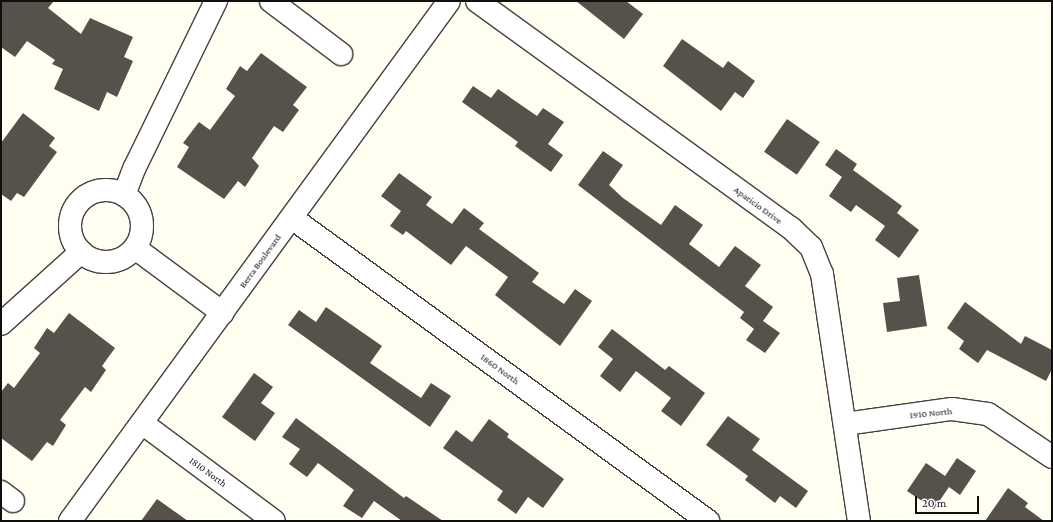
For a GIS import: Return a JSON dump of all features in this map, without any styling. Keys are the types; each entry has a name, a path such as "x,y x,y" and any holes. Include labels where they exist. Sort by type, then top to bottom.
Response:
{"street":[{"path":"124,195 135,167 216,1"},
{"path":"271,1 341,54"},
{"name":"Berra Boulevard","path":"70,521 449,1"},
{"name":"Aparicio Drive","path":"477,1 790,228 811,247 822,274 859,521"},
{"path":"110,190 124,195 135,205 141,219 141,234 135,248 123,258 109,262 94,260 81,252 72,240 69,225 73,210 82,199 95,191 110,190"},
{"name":"1860 North","path":"292,218 708,521"},
{"path":"135,248 222,313"},
{"path":"1,324 81,252"},
{"name":"1910 North","path":"845,424 952,409 988,414 1052,458"},
{"name":"1810 North","path":"142,423 274,521"}],"building":[{"path":"1,1 54,1 48,8 81,34 90,18 133,37 124,57 133,61 117,97 107,92 99,111 54,89 63,69 52,64 55,60 27,41 15,57 1,47"},
{"path":"576,1 626,1 643,14 624,39"},
{"path":"682,39 723,68 728,61 755,81 743,98 735,92 721,111 663,66"},
{"path":"261,53 307,87 293,105 299,110 283,132 274,126 252,158 259,166 245,187 238,181 224,199 177,167 189,147 183,143 199,122 210,130 235,96 226,89 240,66 247,71"},
{"path":"473,86 491,98 498,89 537,116 543,108 564,122 548,144 563,155 551,172 515,146 518,142 462,102"},
{"path":"23,113 55,138 49,146 57,152 24,197 17,193 11,201 1,194 1,143"},
{"path":"787,119 820,142 797,175 764,152"},
{"path":"836,149 857,164 853,170 902,206 897,213 919,230 899,258 875,240 885,226 856,205 851,212 829,196 842,177 825,165"},
{"path":"603,151 623,165 609,185 623,198 661,225 675,205 703,225 689,244 719,267 735,246 761,265 745,286 773,307 763,321 780,333 765,353 746,340 754,329 740,318 744,312 578,185"},
{"path":"399,173 432,197 426,205 452,224 464,208 484,223 479,229 539,273 532,282 564,304 575,289 592,301 560,346 495,295 508,277 466,246 451,265 406,231 403,235 390,226 401,211 381,196"},
{"path":"919,275 927,326 887,332 883,303 900,301 897,278"},
{"path":"965,302 1021,344 1025,336 1052,350 1052,369 1046,381 987,350 978,363 959,349 964,341 947,328"},
{"path":"326,307 382,346 370,363 421,398 431,383 451,396 430,427 288,325 299,310 316,322"},
{"path":"69,313 115,348 102,366 106,370 91,392 85,387 60,420 66,425 53,446 47,442 32,461 1,438 1,392 8,383 14,388 40,353 34,348 47,328 54,333"},
{"path":"612,329 665,370 669,366 705,393 681,426 661,411 671,398 636,371 620,392 600,376 613,359 598,347"},
{"path":"254,373 273,387 261,403 275,413 255,441 222,417"},
{"path":"728,416 760,439 752,450 808,491 796,508 780,496 775,503 745,480 748,476 706,445"},
{"path":"296,418 404,498 406,496 443,521 402,521 374,501 362,518 343,506 354,490 318,463 307,477 289,464 300,449 282,437"},
{"path":"489,419 509,434 507,437 564,479 543,508 528,497 516,514 497,500 503,491 443,448 456,430 472,442"},
{"path":"957,458 976,471 960,495 949,487 934,509 907,491 926,463 945,476"},
{"path":"1008,488 1028,503 1025,507 1044,521 985,521"},
{"path":"157,499 188,521 141,521"}]}
